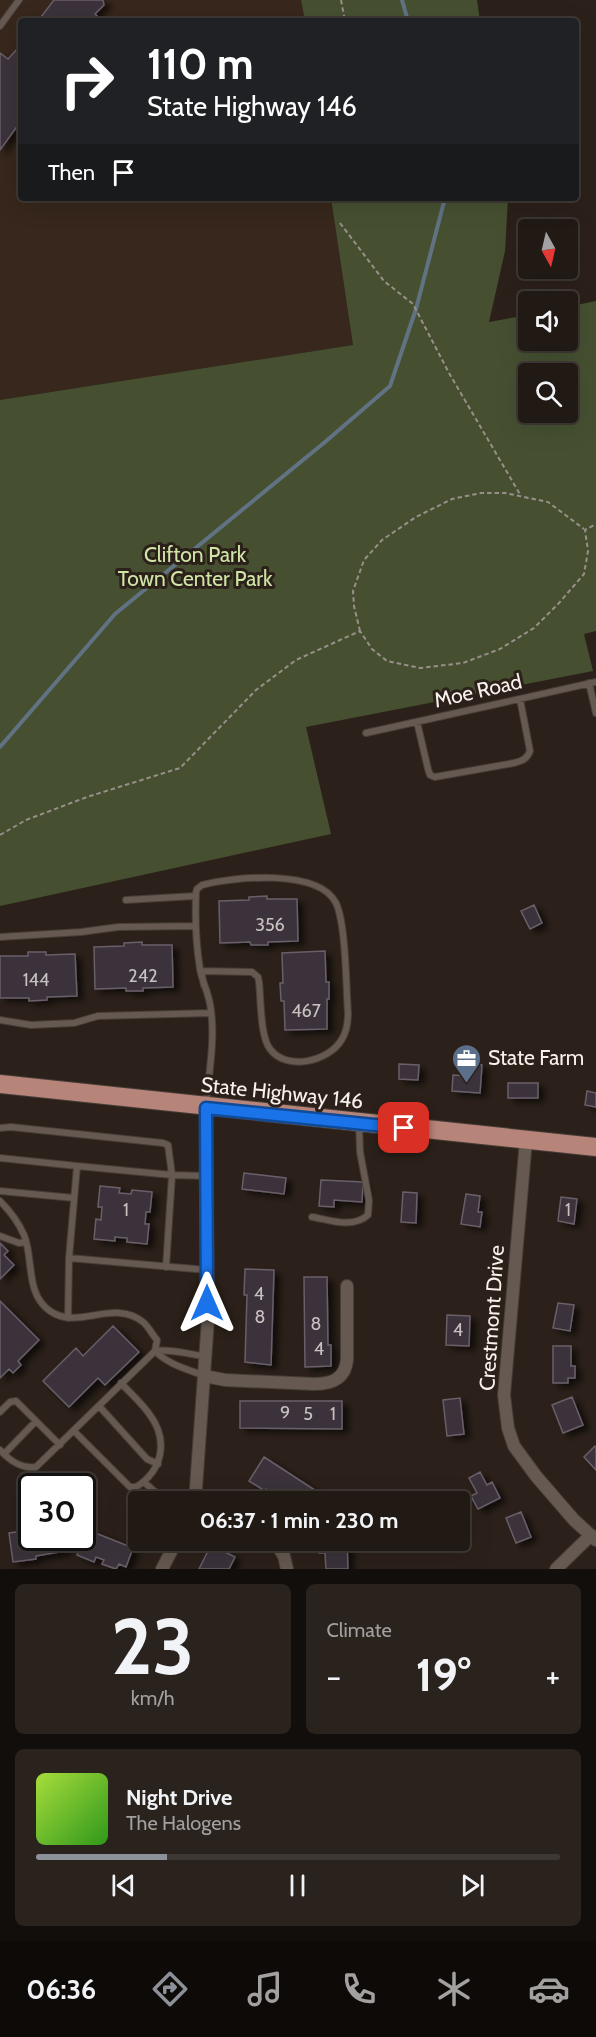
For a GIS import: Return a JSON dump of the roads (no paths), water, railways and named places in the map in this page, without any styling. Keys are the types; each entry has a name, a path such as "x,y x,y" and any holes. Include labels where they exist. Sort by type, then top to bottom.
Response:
{"main road":[{"name":"State Highway 146","path":"0,1084 206,1108 596,1148"}],"street":[{"path":"196,1491 206,1356 206,1108"},
{"name":"Crestmont Drive","path":"526,1140 504,1395 508,1428 514,1446 536,1476 574,1520 593,1538"},
{"path":"205,1376 225,1380 314,1384 327,1384 337,1380 345,1372 347,1360 347,1286"},
{"path":"556,1569 593,1538"},
{"path":"162,1569 171,1551"},
{"path":"281,1551 287,1569"}],"lane":[{"path":"0,26 19,0"},
{"path":"593,682 596,713"},
{"name":"Moe Road","path":"366,734 593,682"},
{"path":"417,722 430,775 435,777 514,763 524,760 530,751 520,699"},
{"path":"201,970 256,974 260,982 266,1041 278,1057 294,1062 311,1060 331,1051 342,1041 348,1024 338,906 333,898 315,886 297,880 256,878 202,885 197,889 195,896 196,926 201,970 210,1002 212,1029 206,1108"},
{"path":"126,900 195,896"},
{"path":"0,937 81,932 118,927 196,926"},
{"path":"0,1020 31,1025 74,1023 98,1016 211,1013"},
{"path":"312,1217 348,1223 363,1220 368,1215 369,1200 360,1152 359,1123"},
{"path":"0,1128 10,1127 163,1143 169,1148 172,1175 166,1268"},
{"path":"0,1158 172,1175 207,1176"},
{"path":"68,1318 69,1258 77,1166"},
{"path":"0,1191 74,1198"},
{"path":"0,1201 13,1214 26,1242 35,1294 49,1311 68,1318 116,1311 130,1314 144,1322 157,1340 155,1351 60,1445 36,1467 27,1468 18,1465 2,1452 36,1421"},
{"path":"0,1236 9,1240 26,1242"},
{"path":"69,1258 207,1270"},
{"path":"155,1351 173,1350 189,1355 206,1356"},
{"path":"155,1351 174,1365 205,1376"},
{"path":"74,1431 130,1487 136,1487 151,1476 158,1464 159,1434 151,1416 121,1383"},
{"path":"0,1412 10,1402 16,1401 60,1445"},
{"path":"99,1406 147,1459 158,1464"},
{"path":"144,1482 154,1491"}],"waterway":[{"path":"402,0 407,18"},
{"path":"0,747 115,614 390,386 416,309 444,201"}],"place":[{"name":"State Farm","path":"467,1084"}],"park label":[{"name":"Clifton Park Town Center Park","path":"195,567"}]}
